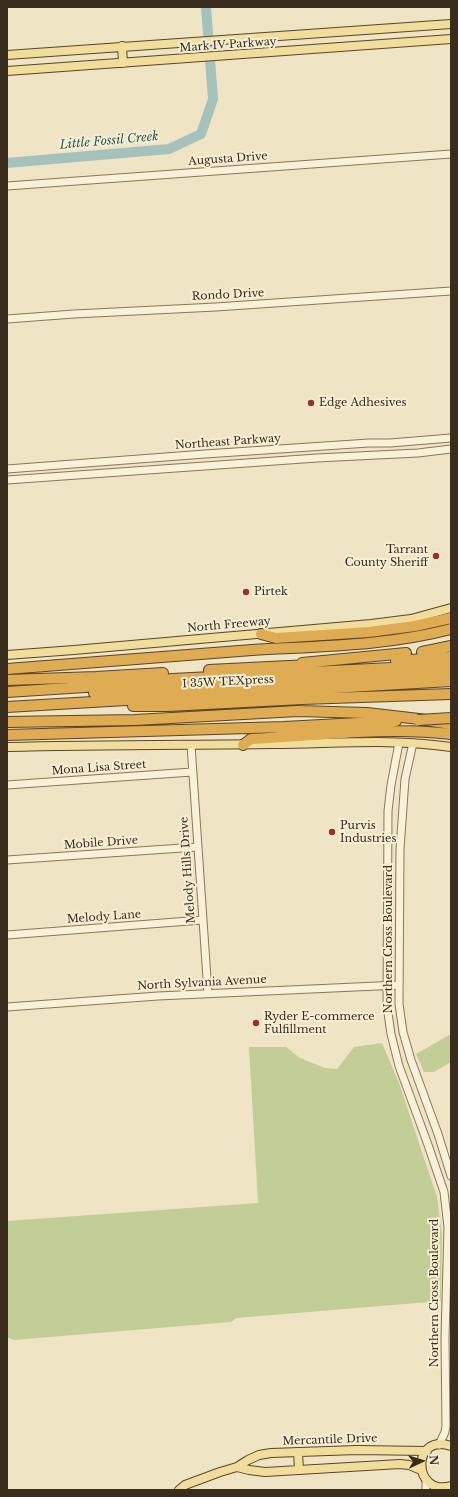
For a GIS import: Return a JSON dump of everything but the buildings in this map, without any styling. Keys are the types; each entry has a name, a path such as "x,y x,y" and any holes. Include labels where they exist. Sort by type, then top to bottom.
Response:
{"highway":[{"path":"260,634 276,638 369,632 415,626 451,618"},
{"path":"7,669 251,650 369,643 416,637 451,629"},
{"path":"294,666 306,662 430,651 451,646"},
{"path":"7,680 96,677 386,662 451,657"},
{"path":"7,692 85,688 172,679 451,665"},
{"name":"I 35W TEXpress","path":"7,696 141,691 451,673"},
{"name":"I 35W TEXpress","path":"7,707 451,682"},
{"path":"78,702 94,706 168,706 451,694"},
{"path":"7,722 136,720 298,711 367,713 451,724"},
{"path":"7,735 284,727 451,718"},
{"path":"243,745 251,739 369,730 405,730 451,734"}],"main road":[{"name":"Mark IV Parkway","path":"7,55 451,24"},
{"name":"Mark IV Parkway","path":"7,71 451,40"},
{"path":"122,46 123,63"},
{"name":"North Freeway","path":"7,655 394,622 451,608"},
{"path":"7,747 413,743 451,747"},
{"path":"451,1446 439,1445 427,1451 421,1462 421,1470 426,1481 440,1489 451,1486"},
{"name":"Mercantile Drive","path":"178,1490 220,1472 237,1467 259,1455 271,1453 357,1450 427,1451"},
{"path":"298,1452 299,1470"},
{"name":"Mercantile Drive","path":"237,1467 265,1472 400,1464 408,1465 421,1470"}],"street":[{"name":"Augusta Drive","path":"7,186 451,154"},
{"name":"Rondo Drive","path":"7,319 451,291"},
{"name":"Northeast Parkway","path":"7,470 264,450 369,443 390,444 451,438"},
{"path":"369,443 371,454"},
{"name":"Northeast Parkway","path":"7,480 371,454 418,453 451,449"},
{"path":"264,450 264,462"},
{"path":"73,464 74,476"},
{"name":"Northern Cross Boulevard","path":"399,743 390,785 388,811 387,1006 391,1034 399,1066 444,1192 449,1227 446,1426 439,1445"},
{"name":"Northern Cross Boulevard","path":"413,743 405,779 402,804 399,1004 403,1032 411,1060 438,1134 451,1176"},
{"name":"Melody Hills Drive","path":"190,744 208,993"},
{"name":"Mona Lisa Street","path":"7,785 192,772"},
{"name":"Mobile Drive","path":"7,860 197,847"},
{"path":"388,875 400,876"},
{"name":"Melody Lane","path":"7,934 202,920"},
{"name":"North Sylvania Avenue","path":"7,1007 208,993 399,985"},
{"path":"426,1481 426,1490"}],"green space":[{"path":"451,1034 451,1062 434,1072 424,1072 416,1054"},
{"path":"382,1043 399,1083 437,1197 442,1235 441,1301 237,1318 231,1322 14,1340 7,1337 7,1221 258,1203 249,1047 286,1047 300,1058 325,1068 337,1069 354,1047"}],"waterway":[{"name":"Little Fossil Creek","path":"7,163 169,149 201,134 213,99 206,7"}],"place":[{"name":"Edge Adhesives","path":"311,403"},
{"name":"Tarrant County Sheriff","path":"436,556"},
{"name":"Pirtek","path":"246,592"},
{"name":"Purvis Industries","path":"332,832"},
{"name":"Ryder E-commerce Fulfillment","path":"256,1023"}]}
